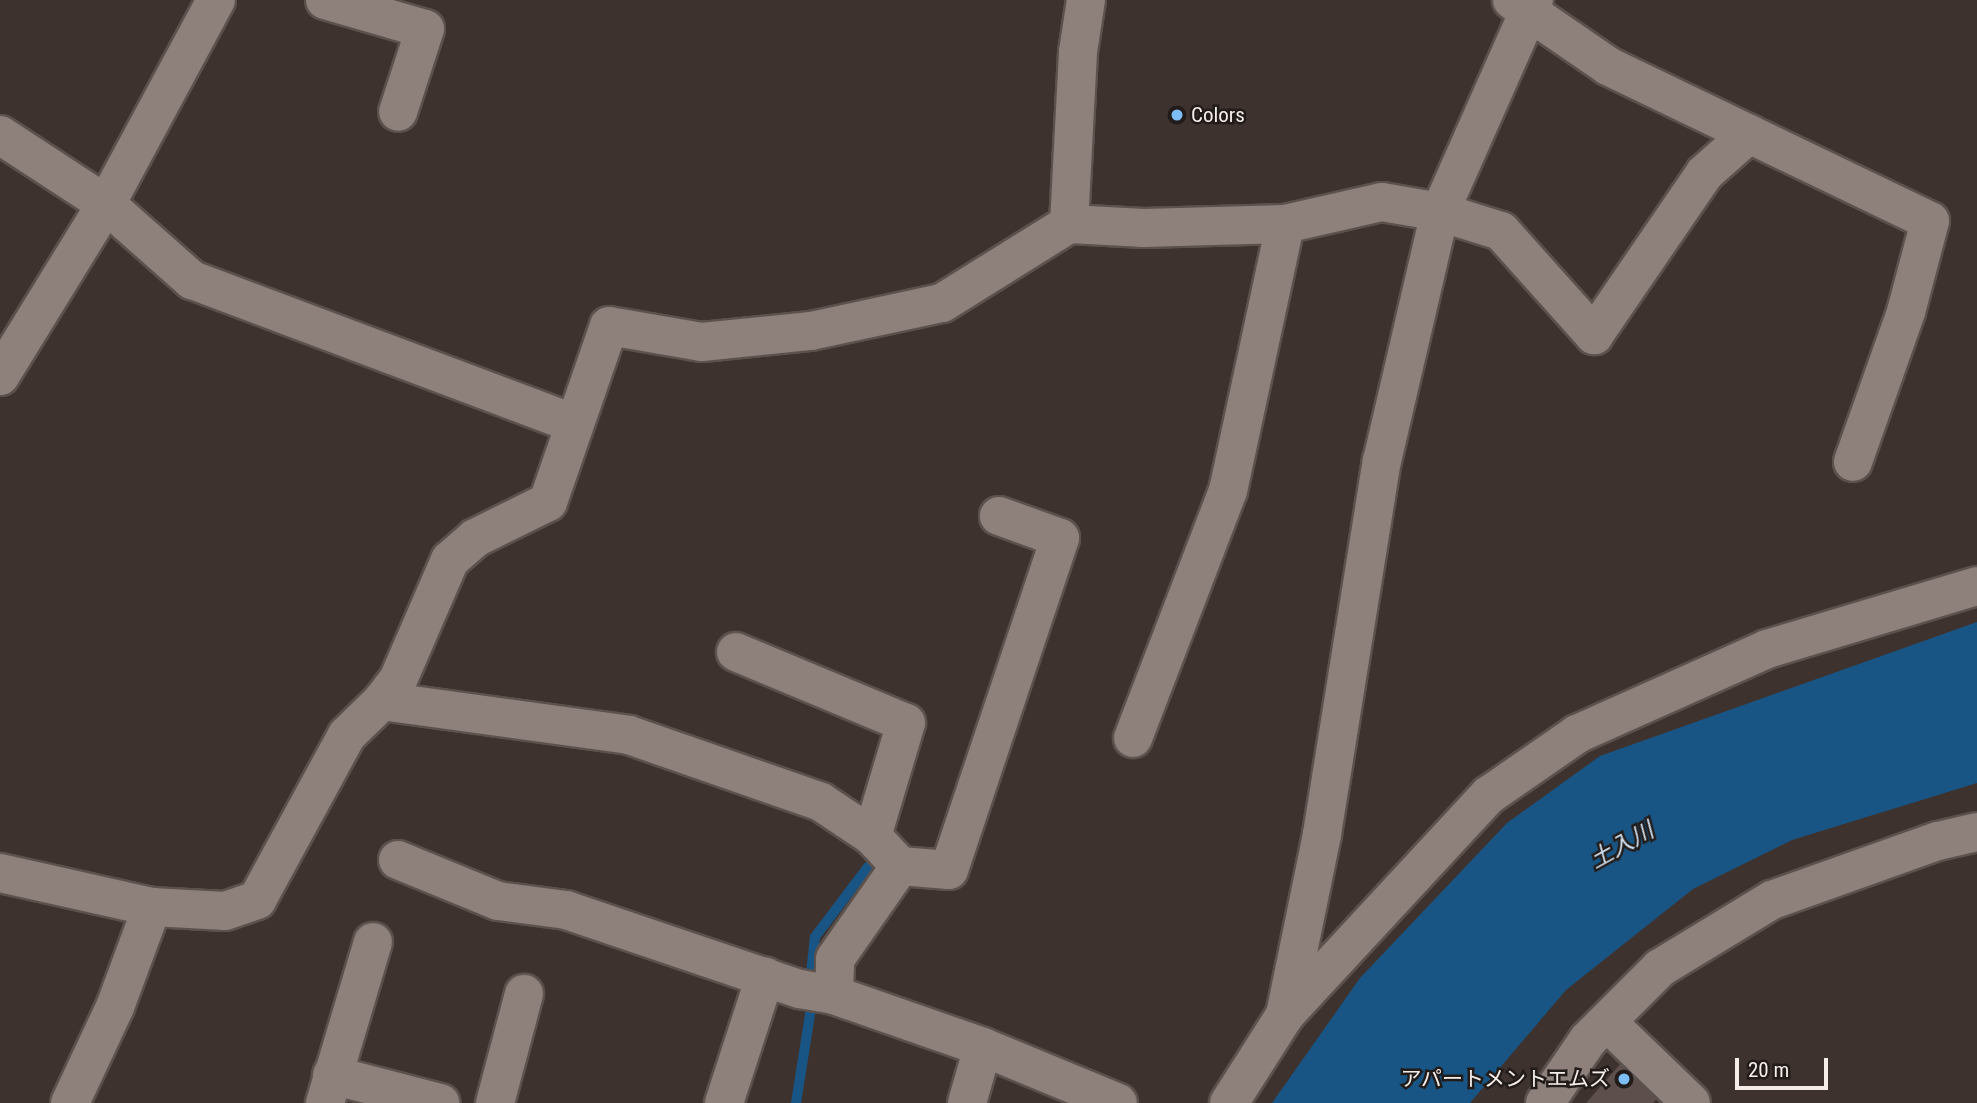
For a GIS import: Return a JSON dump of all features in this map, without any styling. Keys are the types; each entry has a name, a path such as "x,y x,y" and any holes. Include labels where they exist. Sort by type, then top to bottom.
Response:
{"street":[{"path":"0,376 106,204 216,0"},
{"path":"325,0 430,15 398,113"},
{"path":"1069,224 1078,52 1086,0"},
{"path":"1285,1016 1322,834 1382,461 1440,212 1526,4 1608,66 1930,221 1906,312 1853,462"},
{"path":"0,873 152,907 225,911 257,900 348,735 382,701 398,680 450,560 475,538 548,502 573,422 609,326 702,342 811,331 942,303 1069,224 1144,228 1285,224 1382,202 1440,212 1501,231 1594,335 1706,173 1749,134"},
{"path":"0,135 106,204 192,280 573,422"},
{"path":"1133,738 1228,491 1285,224"},
{"path":"382,701 629,735 821,802 872,836 900,866 949,870 1060,538 999,516"},
{"path":"1229,1103 1285,1016 1489,795 1577,734 1767,649 1977,586"},
{"path":"736,652 906,723 872,836"},
{"path":"1545,1103 1588,1040 1608,1023 1660,968 1772,900 1938,841 1977,832"},
{"path":"398,860 498,901 566,910 765,977 834,995 983,1047 1101,1100"},
{"path":"834,995 835,959 900,866"},
{"path":"70,1103 115,1007 152,907"},
{"path":"373,942 328,1089 439,1103"},
{"path":"724,1103 765,977"},
{"path":"495,1103 524,994"},
{"path":"1608,1023 1691,1103"},
{"path":"967,1103 983,1047"}],"water":[{"name":"土入川","path":"1977,622 1977,783 1792,840 1693,889 1566,990 1470,1103 1272,1103 1360,978 1507,823 1600,756"}],"building":[{"name":"アパートメントエムズ","path":"1622,1062 1660,1095 1653,1103 1586,1103"}],"waterway":[{"path":"811,974 815,937 868,867"},
{"path":"796,1103 811,1008"}],"place":[{"name":"Colors","path":"1177,115"},
{"name":"アパートメントエムズ","path":"1624,1079"}]}
